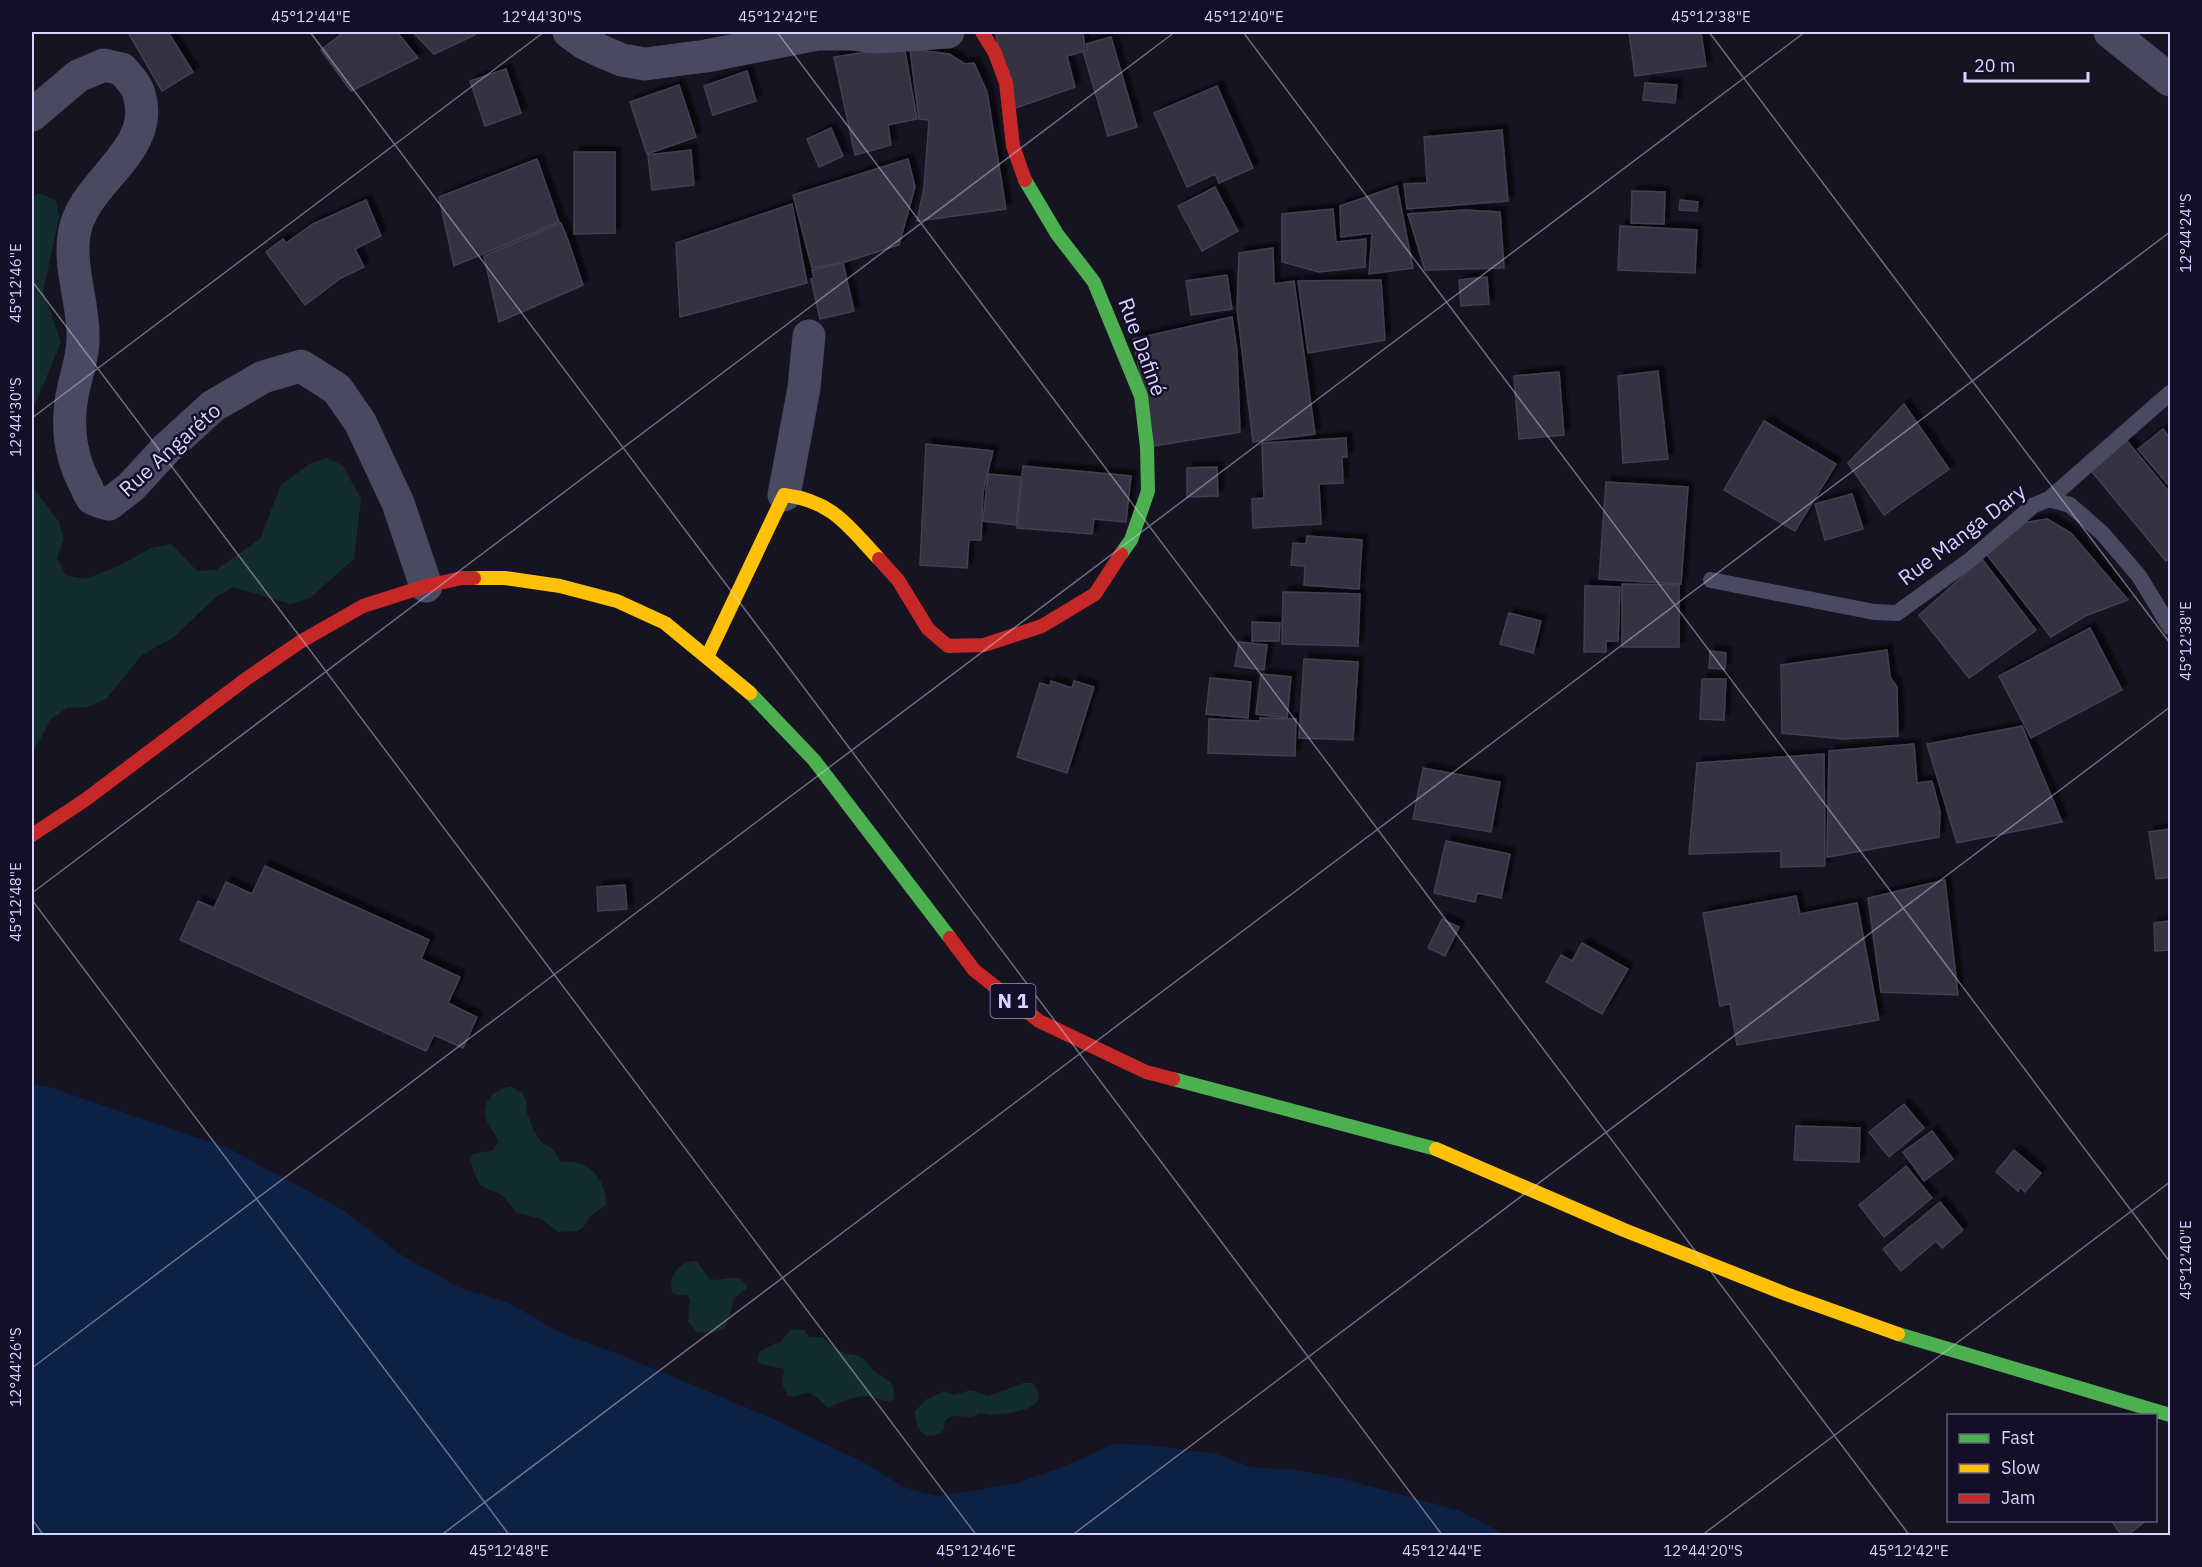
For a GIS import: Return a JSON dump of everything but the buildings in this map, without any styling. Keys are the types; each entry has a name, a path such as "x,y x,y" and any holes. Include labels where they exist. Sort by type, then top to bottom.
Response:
{"main road":[{"name":"Rue Dafiné","path":"784,495 801,497 836,512 898,580 928,629 948,646 984,645 1041,626 1095,594 1131,540 1148,491 1147,447 1141,396 1094,282 1057,234 1027,185 1013,146 1006,83 995,53 982,32"},
{"path":"707,657 784,495"},
{"name":"N 1","path":"32,835 85,800 246,679 300,642 363,606 426,586 462,578 505,578 560,586 617,601 664,623 741,684 814,760 974,970 1039,1021 1146,1072 1443,1151 1624,1230 1797,1298 1897,1334 2170,1415"}],"street":[{"path":"569,32 584,43 622,60 645,64 706,56 817,34 878,37 948,32"},
{"path":"2110,32 2170,80"},
{"name":"Rue Angaréto","path":"32,115 78,76 104,65 122,69 138,89 141,104 141,122 135,140 115,168 87,200 74,234 75,268 83,337 71,402 70,446 76,467 92,498 109,504 131,487 166,449 213,406 263,377 302,366 337,389 360,422 398,503 426,586"},
{"path":"784,495 804,388 809,336"}],"lane":[{"name":"Rue Manga Dary","path":"1711,580 1874,612 1897,613 1970,560 2034,505 2049,499 2170,393"},
{"path":"2049,499 2070,506 2102,533 2139,576 2170,627"}],"green space":[{"path":"38,193 56,200 59,218 43,292 61,342 32,412 32,199"},
{"path":"32,414 35,490 59,522 64,539 57,558 66,575 85,579 119,566 151,548 171,544 197,571 216,570 260,539 281,485 309,464 327,458 343,466 361,499 354,559 310,598 290,604 233,587 216,597 174,637 142,655 106,699 87,707 67,708 51,719 32,754"},
{"path":"511,1087 521,1092 526,1100 526,1110 534,1131 542,1143 553,1149 560,1161 579,1163 591,1170 602,1185 606,1205 590,1216 578,1231 558,1232 541,1219 517,1213 502,1195 481,1186 474,1173 470,1158 474,1154 493,1150 498,1142 486,1118 486,1105 498,1091"},
{"path":"697,1261 709,1279 736,1278 744,1282 747,1288 735,1297 725,1328 712,1333 697,1332 688,1321 690,1299 687,1295 677,1295 672,1292 671,1281 675,1272 682,1265"},
{"path":"791,1329 804,1330 809,1337 823,1337 840,1351 863,1358 875,1372 891,1383 894,1393 893,1400 886,1401 860,1396 828,1408 809,1393 788,1396 782,1383 784,1369 760,1364 757,1360 760,1351 781,1341"},
{"path":"1023,1383 1033,1383 1039,1394 1037,1403 1029,1408 991,1415 980,1413 972,1417 952,1416 945,1421 944,1430 932,1436 919,1429 915,1411 927,1399 944,1391 954,1395 971,1390 989,1396"}],"water":[{"path":"32,1084 52,1088 230,1149 345,1211 400,1254 460,1288 509,1303 563,1334 621,1355 769,1417 867,1464 903,1487 936,1496 972,1491 1020,1482 1065,1466 1114,1444 1149,1445 1216,1454 1251,1467 1295,1470 1340,1478 1460,1511 1506,1535 32,1535"}],"traffic: fast":[{"path":"1025,180 1057,234 1094,282 1141,396 1147,447 1148,491 1131,540 1121,554"},
{"path":"750,693 814,760 950,938"},
{"path":"1173,1079 1436,1149"},
{"path":"1898,1334 2170,1415"}],"traffic: slow":[{"path":"707,657 784,495 801,498 827,509 848,526 879,559"},
{"path":"474,578 505,578 560,586 617,601 665,623 750,693"},
{"path":"1436,1149 1624,1230 1786,1294 1898,1334"}],"traffic: jam":[{"path":"982,32 995,53 1006,83 1013,146 1025,180"},
{"path":"879,559 898,580 928,629 948,646 984,645 1042,626 1095,594 1121,554"},
{"path":"32,835 85,800 246,679 300,642 363,606 426,586 462,578 474,578"},
{"path":"950,938 974,970 1039,1021 1146,1072 1173,1079"}]}
